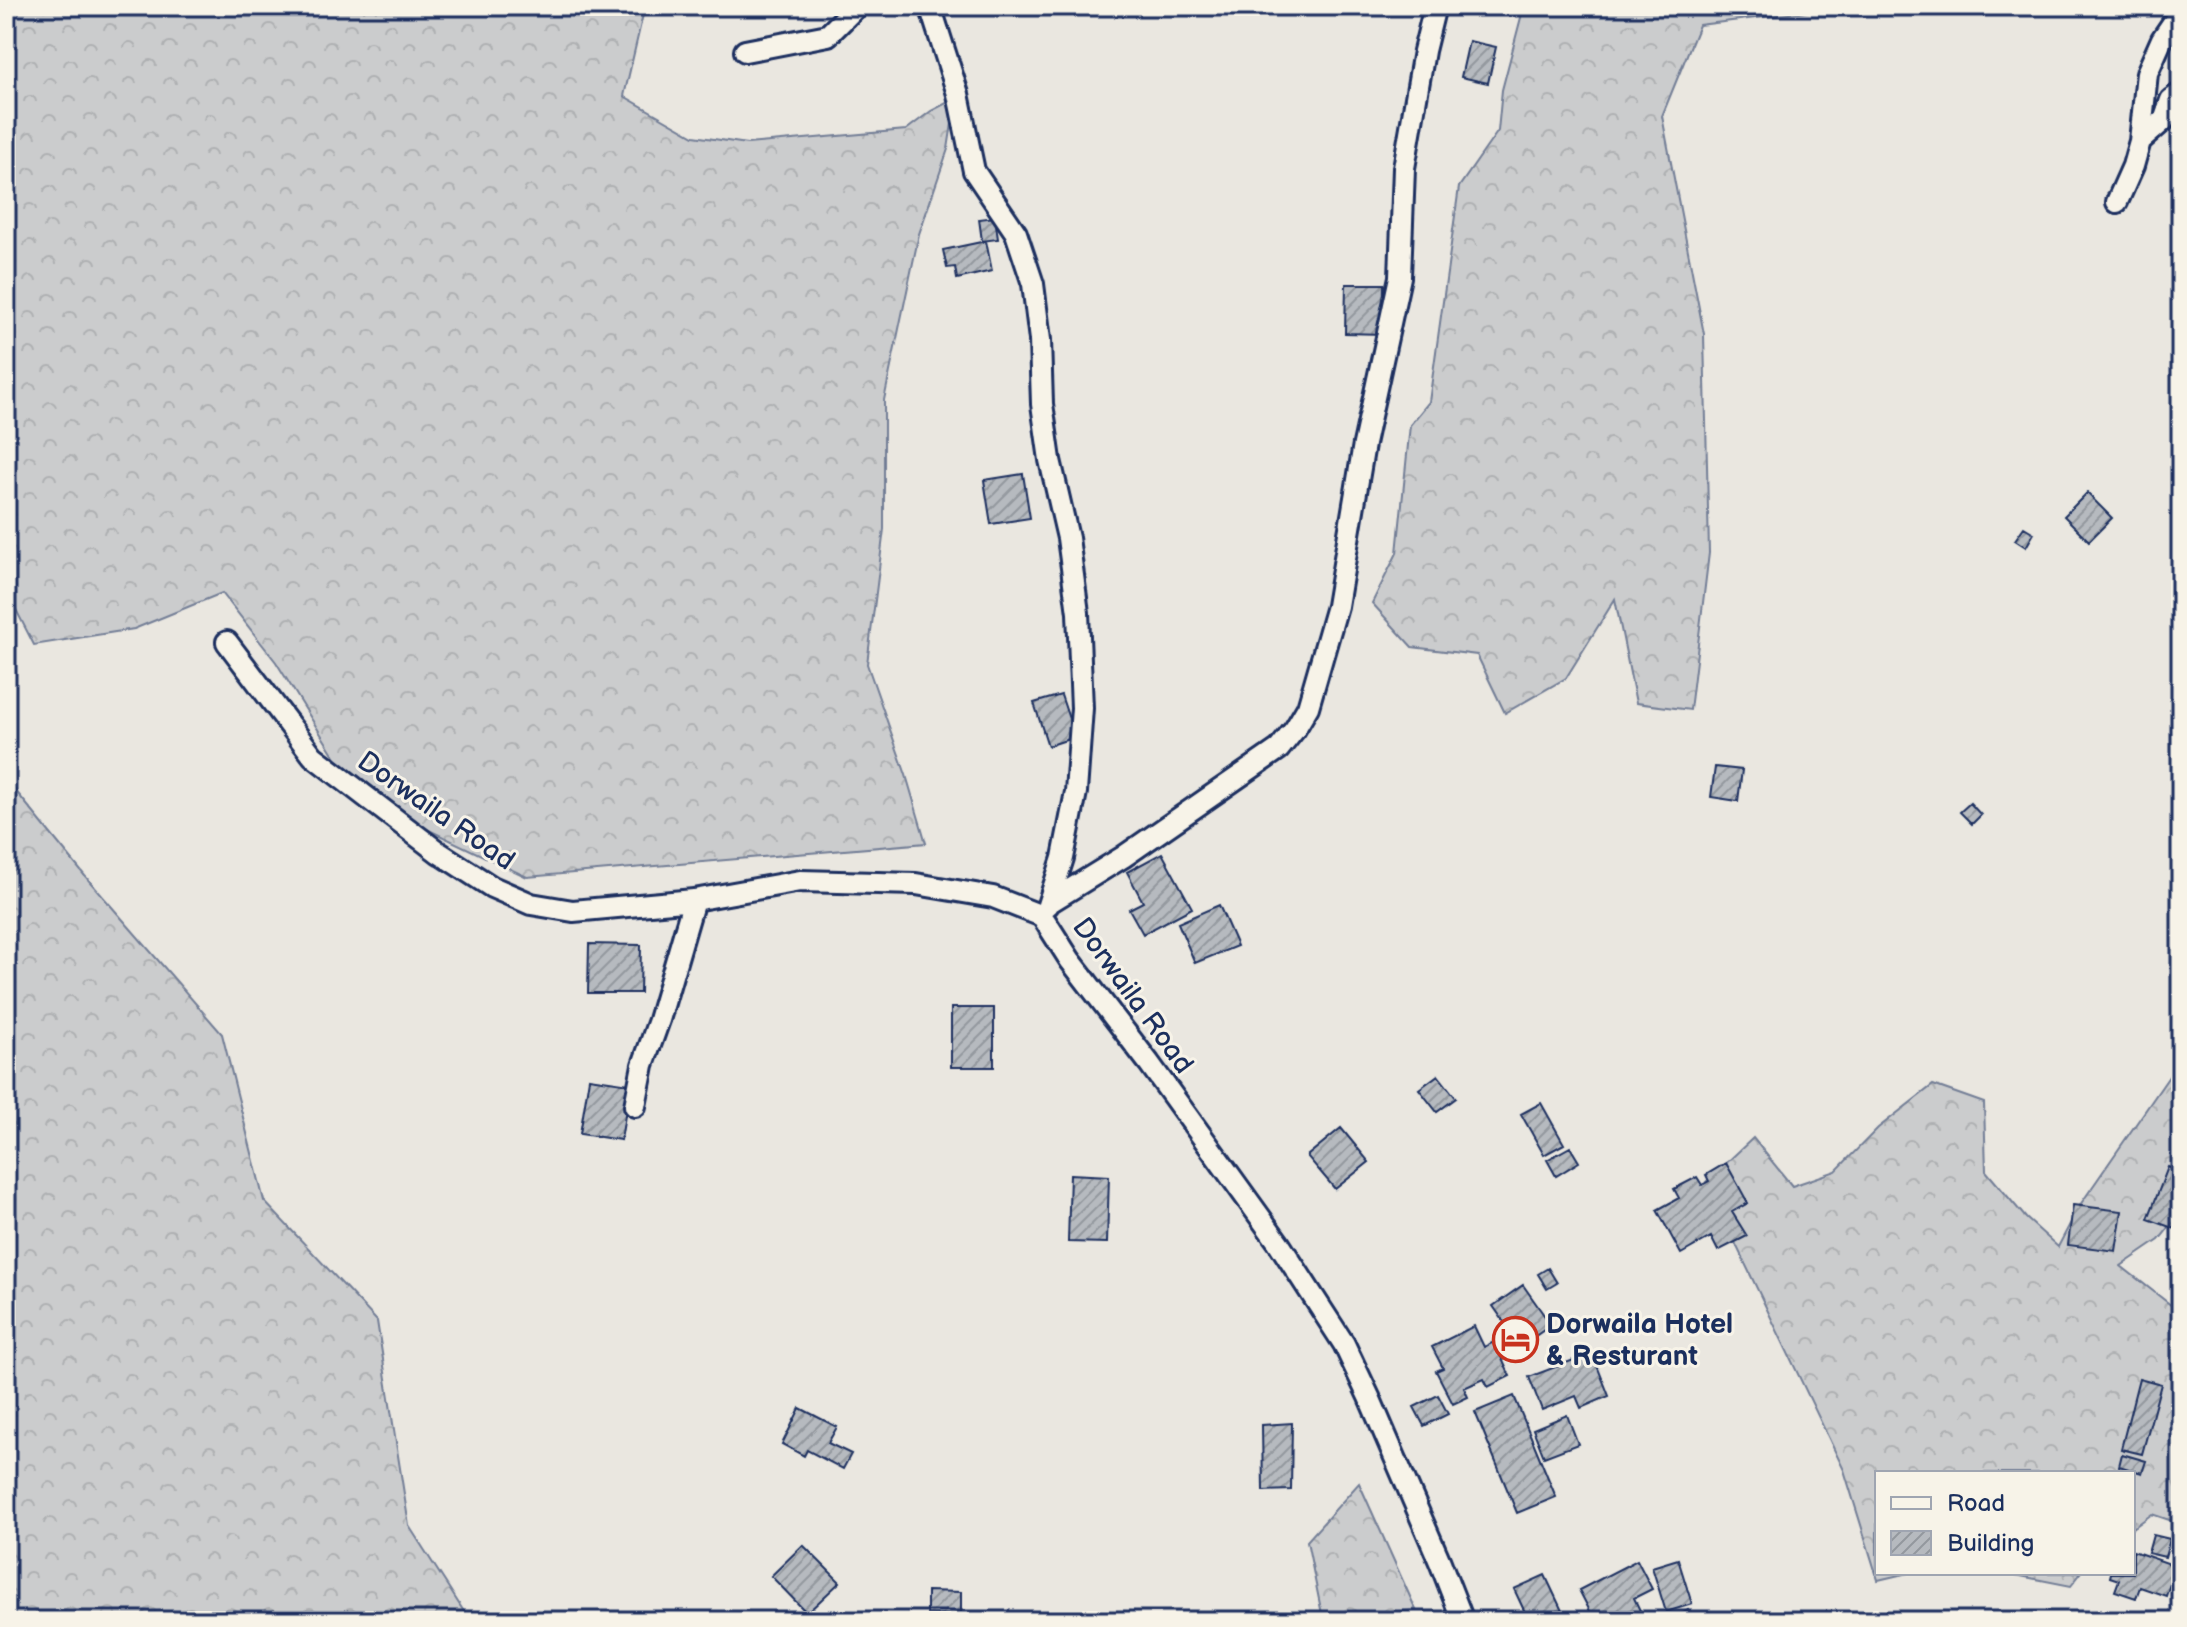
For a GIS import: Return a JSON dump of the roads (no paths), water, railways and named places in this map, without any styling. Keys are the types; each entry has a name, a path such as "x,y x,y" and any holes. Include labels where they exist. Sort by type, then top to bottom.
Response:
{"street":[{"path":"745,51 828,35 857,6"},
{"path":"927,6 931,9 958,94 974,171 1016,233 1033,284 1040,340 1042,404 1050,460 1068,538 1078,613 1082,708 1076,792 1063,858 1046,909"},
{"path":"1046,909 1279,749 1308,707 1337,606 1364,444 1400,277 1404,168 1435,6"},
{"path":"2117,202 2140,141 2147,73 2162,39 2181,11"},
{"path":"2140,141 2164,120 2171,100 2181,93"},
{"name":"Dorwaila Road","path":"227,642 313,756 438,852 492,887 531,904 573,911 694,900 800,881 916,884 1046,909 1070,960 1149,1063 1278,1242 1344,1344 1463,1621"},
{"path":"635,1106 643,1065 694,900"}],"place":[{"name":"Dorwaila Hotel & Resturant","path":"1515,1339"}]}
